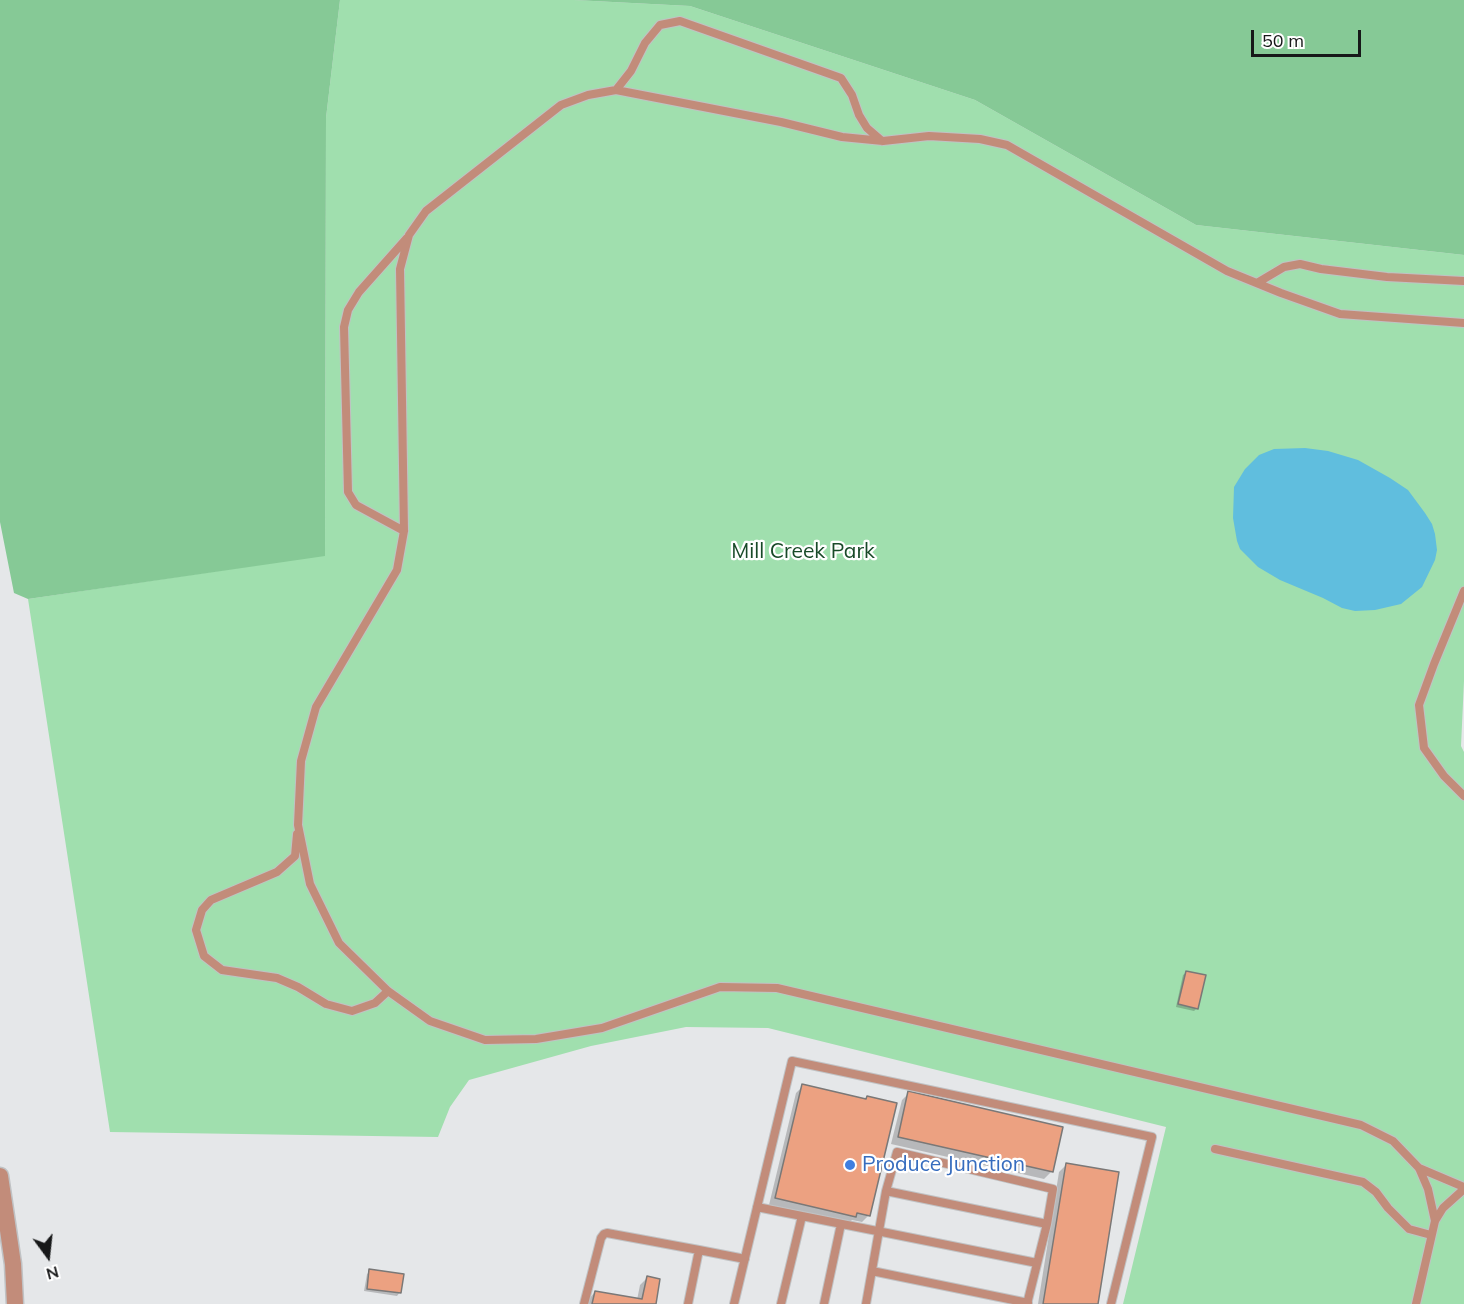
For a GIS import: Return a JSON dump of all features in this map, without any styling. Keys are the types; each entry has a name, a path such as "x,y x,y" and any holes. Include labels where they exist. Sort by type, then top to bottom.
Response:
{"street":[{"path":"0,1176 13,1264 15,1304"}],"lane":[{"path":"616,90 631,71 645,43 660,25 680,21 841,78 852,95 867,128 883,141"},
{"path":"404,531 356,505 348,492 344,327 348,310 359,292 409,235 426,211 561,105 588,95 616,90 781,122 842,137 883,141 929,136 980,139 1007,145 1227,271 1257,284 1340,314 1464,323"},
{"path":"388,991 375,1003 352,1011 326,1004 278,978 222,970 204,956 196,930 202,910 211,900 277,872 295,856 301,761 316,707 397,570 404,531 400,269 409,235"},
{"path":"1257,284 1284,267 1300,264 1321,269 1387,277 1464,281"},
{"path":"1464,591 1419,705 1424,748 1444,776 1464,796"},
{"path":"298,825 310,884 339,943 388,991 430,1021 485,1040 536,1039 602,1028 720,987 777,988 1361,1125 1393,1141 1419,1168 1428,1189 1435,1221"},
{"path":"734,1304 792,1061 1152,1137 1111,1304"},
{"path":"1215,1149 1363,1182 1376,1192 1388,1208 1409,1228 1431,1235"},
{"path":"866,1304 886,1191 897,1152 1053,1189 1028,1304 872,1271"},
{"path":"1416,1304 1435,1221 1443,1208 1464,1188 1419,1168"},
{"path":"886,1191 1047,1224"},
{"path":"758,1207 1037,1263"},
{"path":"781,1304 802,1216"},
{"path":"824,1304 842,1224"},
{"path":"584,1304 604,1234 745,1259"},
{"path":"688,1304 699,1250"}],"green space":[{"path":"0,0 340,0 326,118 325,556 28,599 14,593 0,522"},
{"name":"Mill Creek Park","path":"340,0 574,0 690,6 975,100 1196,225 1464,255 1464,681 1461,746 1464,752 1464,1304 1123,1304 1166,1127 768,1028 686,1027 591,1046 469,1080 450,1107 438,1137 110,1132 28,599 325,555 326,118"},
{"path":"574,0 1464,0 1464,255 1196,225 975,100 690,6"}],"water":[{"path":"1305,448 1328,451 1358,460 1390,478 1408,490 1432,524 1437,550 1435,560 1422,587 1401,604 1375,610 1355,611 1342,608 1280,580 1258,567 1240,549 1233,518 1234,487 1245,469 1259,455 1274,449"}],"building":[{"path":"1186,971 1206,975 1198,1009 1178,1004"},
{"path":"802,1084 866,1099 867,1096 897,1103 870,1216 857,1213 856,1217 775,1198"},
{"path":"908,1091 1063,1127 1053,1172 898,1137"},
{"path":"1066,1163 1119,1172 1098,1304 1043,1304"},
{"path":"369,1269 404,1274 401,1293 367,1289"},
{"path":"647,1276 660,1279 656,1304 592,1304 595,1291 642,1299"}],"place":[{"name":"Produce Junction","path":"850,1165"}]}
